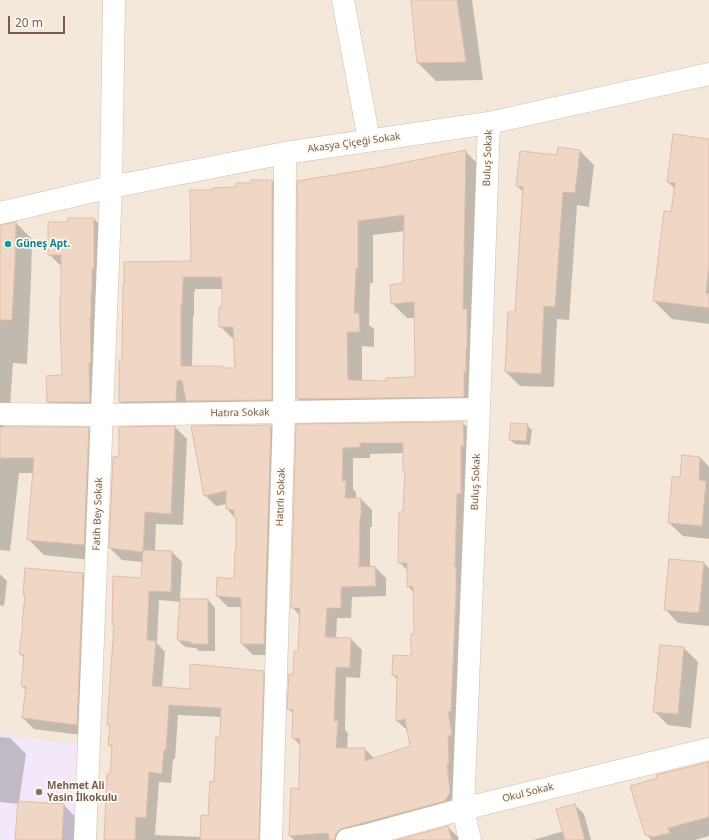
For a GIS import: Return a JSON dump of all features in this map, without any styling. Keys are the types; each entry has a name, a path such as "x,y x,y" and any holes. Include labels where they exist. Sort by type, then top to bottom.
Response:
{"street":[{"name":"Fatih Bey Sokak","path":"85,840 111,187 114,0"},
{"path":"344,0 369,140"},
{"name":"Akasya Çiçeği Sokak","path":"0,213 111,187 285,153 489,123 709,74"},
{"name":"Buluş Sokak","path":"470,840 463,809 489,123"},
{"name":"Hatırlı Sokak","path":"271,840 284,413 285,153"},
{"name":"Hatıra Sokak","path":"0,414 102,415 479,410"},
{"name":"Okul Sokak","path":"359,839 463,809 709,749"}],"shaded area":[{"path":"0,0 709,0 709,840 0,840"},
{"name":"Mehmet Ali Yasin İlkokulu","path":"0,734 80,745 76,840 0,840"}],"building":[{"path":"411,0 457,0 466,62 417,63"},
{"path":"673,134 709,139 709,265 706,293 709,294 709,308 653,301 664,211 671,212 675,183 667,182"},
{"path":"558,147 580,150 575,193 563,192 555,307 544,306 541,374 505,372 508,312 515,312 523,187 516,186 520,151 557,155"},
{"path":"466,150 463,309 467,309 467,349 466,372 464,372 464,397 297,399 297,181 382,167","holes":["404,215 403,283 390,285 391,304 414,302 415,377 386,378 386,381 348,380 347,332 360,332 359,313 354,313 356,269 358,269 358,221"]},
{"path":"251,180 272,180 272,400 186,401 182,380 177,381 176,401 119,402 119,360 122,360 124,262 191,261 190,190 212,190 212,188 236,187 236,183 251,183","holes":["183,277 222,277 222,307 219,307 219,327 233,327 235,368 223,368 223,366 181,366 181,304 184,281"]},
{"path":"68,218 94,218 94,269 92,269 90,318 91,363 89,363 90,402 47,402 46,376 62,375 60,322 61,255 48,255 48,222 68,222"},
{"path":"16,222 12,320 0,320 0,225"},
{"path":"463,422 464,446 461,446 461,494 457,494 455,567 456,593 451,711 448,712 452,735 448,736 449,763 447,764 450,792 445,801 344,828 338,831 335,836 335,840 329,840 328,833 289,836 291,788 299,789 300,739 292,738 293,710 287,709 289,674 293,674 294,651 298,652 300,608 291,608 296,424","holes":["360,443 403,443 403,471 405,471 403,512 399,512 398,563 407,563 407,587 413,587 414,634 411,634 411,656 393,655 392,675 397,676 396,721 405,719 410,746 365,761 365,748 336,748 338,721 334,721 336,667 350,668 351,638 325,637 327,608 341,608 341,587 376,586 375,566 359,567 361,498 345,498 346,481 342,481 343,448 360,447"]},
{"path":"511,423 528,424 526,441 509,440"},
{"path":"271,425 264,644 241,644 241,598 216,596 217,577 234,579 236,517 234,517 234,510 226,509 226,491 204,496 191,426"},
{"path":"175,426 171,514 145,512 143,552 109,548 113,457 119,456 119,427"},
{"path":"0,427 89,427 84,545 27,540 34,458 0,458"},
{"path":"682,455 700,457 699,480 706,481 702,526 668,523 672,477 680,477"},
{"path":"143,550 172,551 171,592 149,591 147,640 156,641 152,686 190,689 190,664 264,671 259,840 200,840 201,815 208,816 210,781 214,782 216,737 220,737 221,708 169,705 166,750 164,750 162,774 149,772 146,818 136,817 135,840 104,840 107,774 110,774 112,745 108,745 110,725 107,725 114,625 112,625 113,576 141,578"},
{"path":"669,559 704,562 699,613 664,610"},
{"path":"25,568 83,573 77,725 22,718 26,687 21,686 24,655 19,654 23,624"},
{"path":"180,599 208,599 208,644 191,644 191,642 177,640"},
{"path":"660,645 684,647 678,714 653,712"},
{"path":"709,762 709,817 668,828 670,833 653,837 645,835 630,786 657,778 656,775"},
{"path":"18,801 64,804 62,840 15,840"},
{"path":"575,804 585,840 565,840 556,809"},
{"path":"448,826 452,840 397,840"}],"place":[{"name":"Güneş Apt.","path":"8,244"},
{"name":"Mehmet Ali Yasin İlkokulu","path":"39,792"}]}
